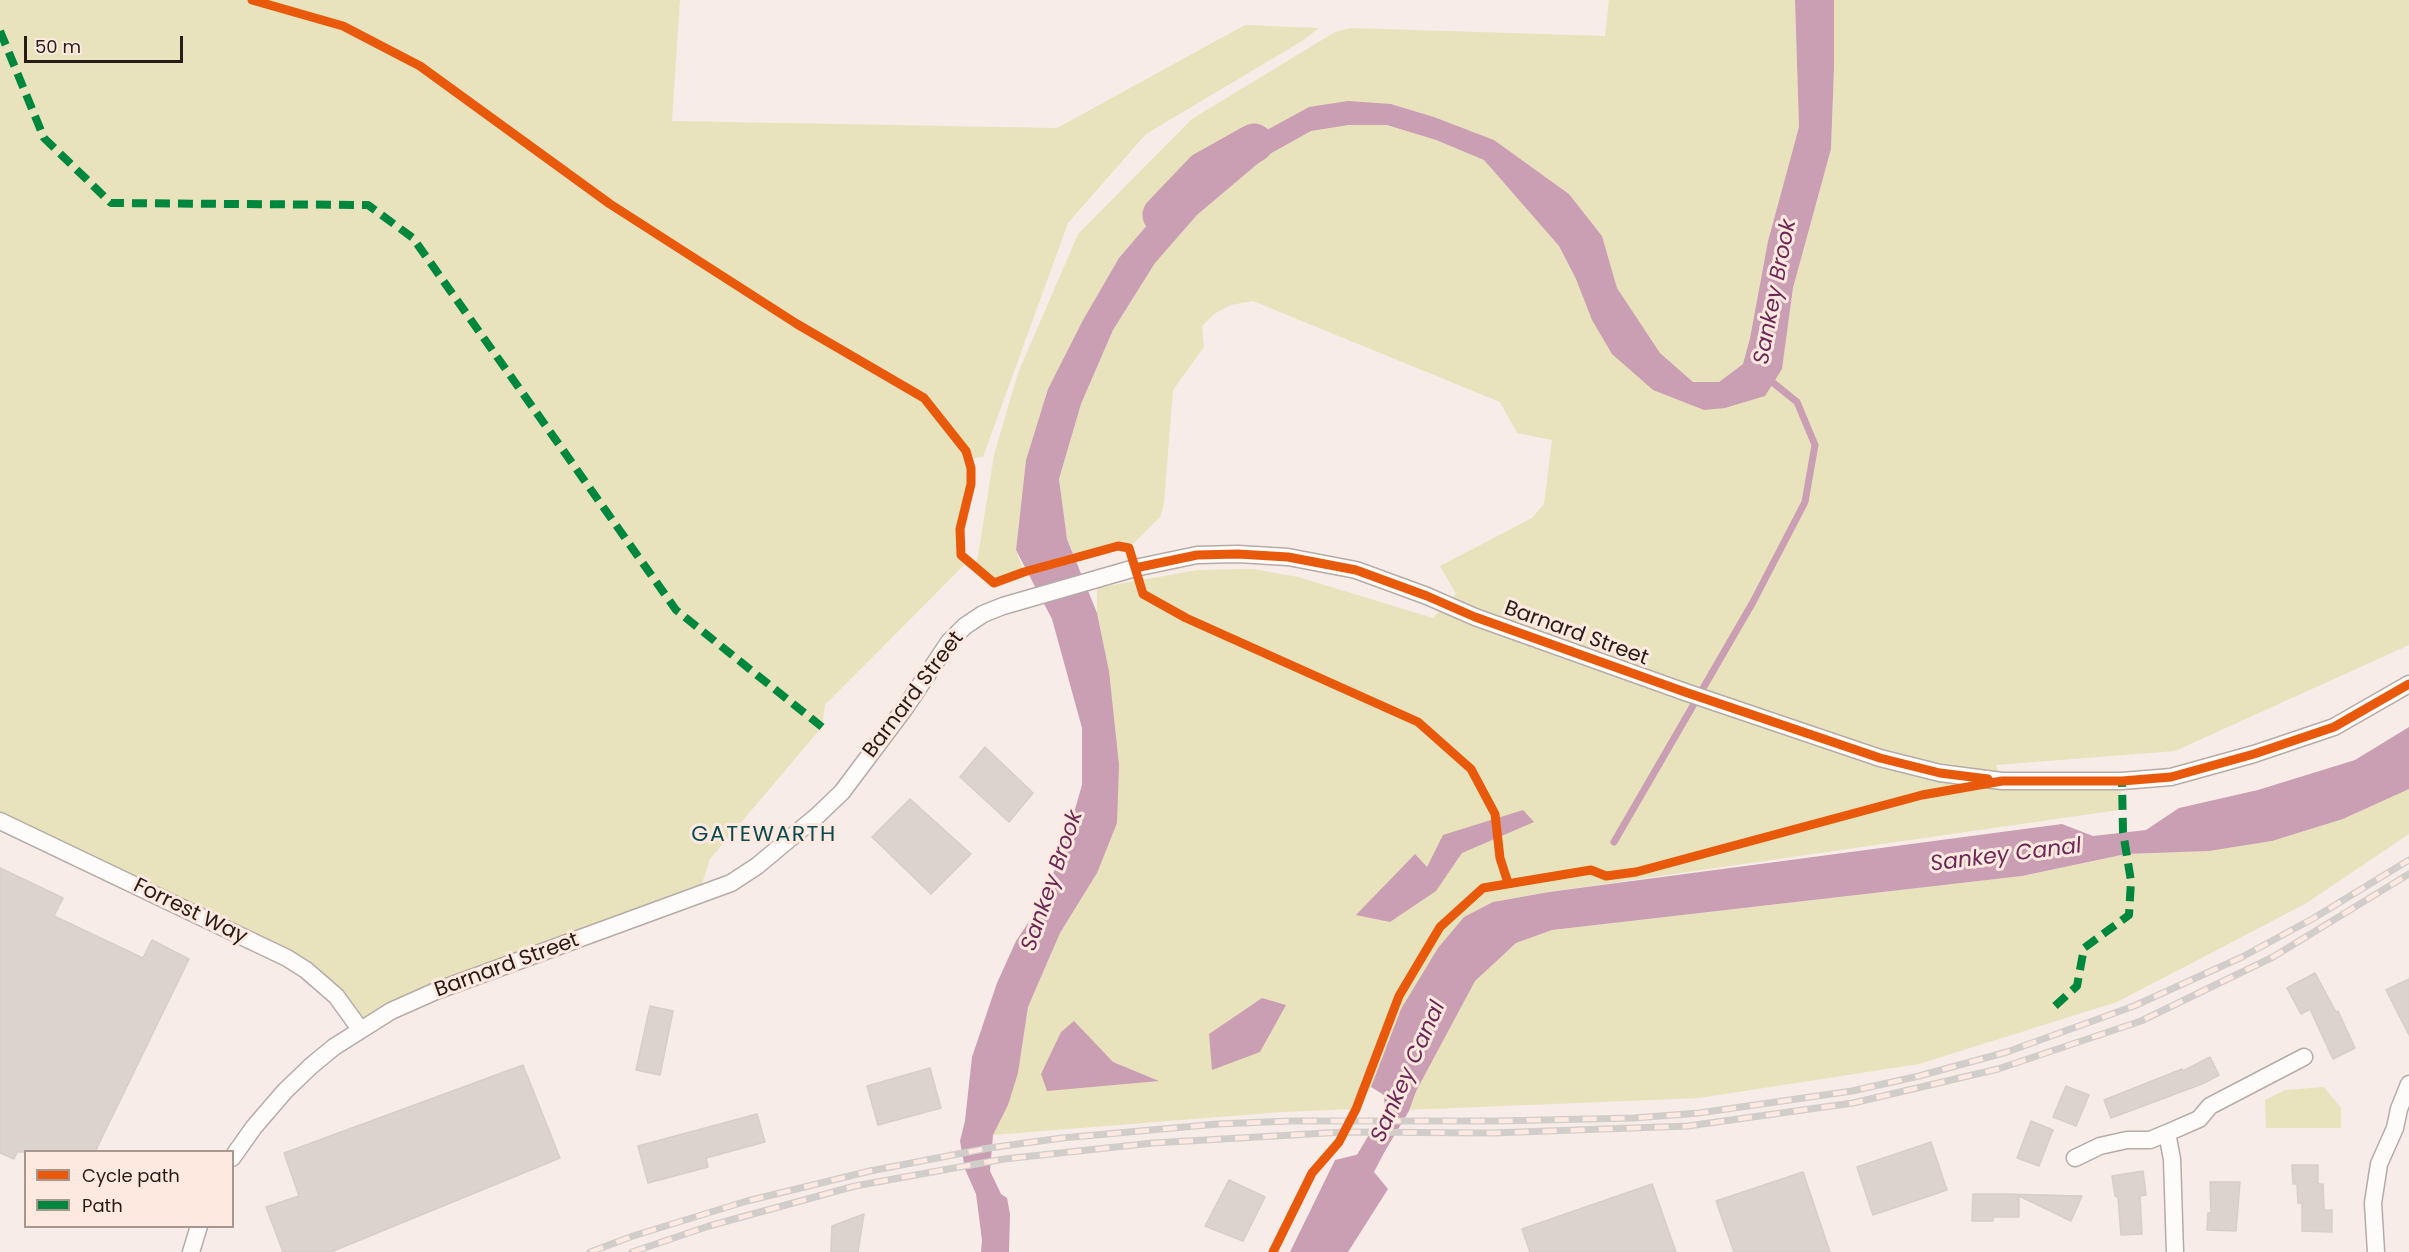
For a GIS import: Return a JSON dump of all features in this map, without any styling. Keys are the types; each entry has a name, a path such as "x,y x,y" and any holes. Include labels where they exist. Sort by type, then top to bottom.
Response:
{"street":[{"name":"Barnard Street","path":"234,1155 254,1127 285,1091 334,1047 391,1011 436,991 731,883 757,866 842,792 905,708 949,642 965,626 983,614 1003,606 1135,568 1197,555 1238,554 1288,557 1356,570 1427,596 1474,617 1716,703 1880,758 1940,773 2002,781 2122,781 2171,777 2334,728 2409,684"},
{"name":"Forrest Way","path":"0,821 287,958 306,970 336,996 360,1029"},
{"path":"2075,1158 2100,1146 2127,1140 2150,1140 2199,1119 2210,1106 2304,1057"},
{"path":"2376,1252 2373,1203 2379,1164 2395,1128 2399,1108 2409,1084"},
{"path":"2167,1133 2172,1159 2175,1252"},
{"path":"191,1252 199,1228"}],"shaded area":[{"path":"0,0 680,0 672,121 1057,128 1245,25 1319,28 1302,41 1146,134 1068,223 983,457 968,459 971,468 971,484 960,529 961,555 968,561 825,705 822,727 710,859 698,896 360,1029 321,982 0,821"},
{"path":"1609,0 1795,0 1799,127 1768,241 1743,364 1719,382 1693,382 1660,353 1617,288 1602,236 1569,194 1494,140 1434,117 1391,104 1309,107 1232,149 1165,204 1119,258 1083,320 1048,389 1026,460 1016,550 1022,568 994,583 974,567 978,556 994,455 1018,373 1078,234 1192,119 1335,32 1350,28 1605,36"},
{"path":"1834,0 2409,0 2409,645 2175,751 1996,765 2002,781 2122,781 2119,810 1493,902 1401,1009 1371,1087 1356,1109 1282,1112 993,1135 1018,1073 1028,1007 1060,933 1097,873 1109,671 1097,613 1097,588 1197,570 1253,569 1298,577 1433,618 1456,594 1440,566 1532,518 1544,504 1552,440 1517,433 1500,402 1253,301 1231,305 1214,314 1202,326 1204,347 1173,390 1164,503 1160,517 1129,548 1118,546 1092,553 1074,554 1067,539 1059,479 1081,404 1113,330 1155,263 1197,215 1268,155 1311,131 1349,125 1387,125 1436,140 1484,160 1559,246 1576,279 1704,410 1782,368 1793,288 1831,149","holes":["1494,815 1494,839 1463,851"]},
{"path":"2409,789 2409,834 2305,904 2117,1002 1919,1064 1699,1098 1406,1110 1474,981 1516,943 1552,930 2022,876 2126,854 2209,851 2272,841 2343,819"},
{"path":"2324,1087 2341,1108 2341,1128 2266,1128 2265,1100 2285,1090"}],"water":[{"name":"Sankey Brook","path":"1795,0 1834,0 1831,149 1793,288 1782,369 1765,396 1725,408 1704,410 1653,390 1612,354 1592,320 1576,279 1559,246 1484,160 1436,140 1387,125 1349,125 1311,131 1268,155 1197,215 1155,263 1113,330 1081,404 1059,479 1067,539 1097,613 1109,671 1119,765 1117,823 1097,873 1060,933 1028,1007 1018,1073 1008,1105 993,1135 990,1171 1001,1194 1007,1198 1010,1214 1009,1252 981,1252 982,1240 976,1194 965,1169 960,1141 965,1121 972,1057 997,983 1016,941 1040,905 1064,847 1082,785 1082,728 1052,619 1016,550 1026,460 1048,389 1083,320 1119,258 1165,204 1232,149 1309,107 1348,101 1391,104 1434,117 1494,140 1569,194 1602,236 1617,288 1660,353 1693,382 1719,382 1743,364 1768,241 1799,127"},
{"path":"2409,727 2409,789 2343,819 2272,841 2209,851 2126,854 2022,876 1552,930 1516,943 1475,981 1406,1110 1385,1110 1384,1095 1371,1087 1401,1009 1438,948 1464,917 1493,902 1549,892 2062,824 2093,836 2146,830 2179,808 2258,790 2355,760"},
{"path":"1523,810 1534,822 1462,853 1436,891 1390,922 1356,915 1415,854 1427,867 1443,835"},
{"path":"1262,998 1286,1005 1260,1052 1212,1070 1209,1034"},
{"path":"1074,1021 1113,1062 1159,1081 1047,1091 1041,1074 1061,1032"},
{"path":"1367,1141 1389,1143 1374,1172 1388,1189 1348,1252 1290,1252 1335,1160 1360,1154"}],"pier":[{"path":"1076,553 1079,561 1026,576 1022,569"}],"building":[{"path":"985,747 1033,793 1009,822 960,777"},
{"path":"910,799 971,854 931,894 872,837"},
{"path":"0,868 63,898 54,916 143,958 152,940 189,959 96,1150 24,1150 24,1152 17,1152 14,1159 0,1153"},
{"path":"2315,973 2336,1012 2338,1011 2355,1048 2333,1059 2310,1009 2301,1014 2287,988"},
{"path":"2409,979 2409,1035 2386,990"},
{"path":"650,1006 673,1011 660,1075 636,1070"},
{"path":"2210,1057 2219,1075 2202,1084 2111,1118 2104,1100 2182,1069 2183,1071"},
{"path":"523,1065 560,1158 331,1252 283,1252 266,1207 299,1196 284,1153"},
{"path":"930,1068 941,1108 878,1125 867,1086"},
{"path":"2066,1086 2089,1095 2076,1126 2053,1117"},
{"path":"757,1114 765,1142 706,1158 708,1167 648,1183 638,1146"},
{"path":"2031,1121 2053,1130 2039,1166 2017,1158"},
{"path":"1931,1142 1947,1190 1873,1215 1857,1167"},
{"path":"2292,1165 2318,1165 2318,1184 2323,1184 2324,1210 2332,1210 2332,1232 2302,1231 2302,1203 2298,1203 2297,1184 2293,1184"},
{"path":"2143,1171 2146,1195 2140,1196 2142,1234 2121,1235 2118,1198 2115,1196 2112,1176"},
{"path":"1803,1172 1830,1252 1734,1252 1716,1201"},
{"path":"1229,1180 1265,1197 1243,1241 1205,1226"},
{"path":"2210,1182 2240,1182 2236,1231 2207,1230 2208,1213 2211,1213"},
{"path":"1652,1184 1676,1252 1530,1252 1522,1229"},
{"path":"1973,1194 2082,1196 2071,1221 2019,1196 2019,1217 1993,1217 1993,1221 1972,1221"},
{"path":"864,1214 858,1252 831,1252 832,1226"}],"waterway":[{"name":"Sankey Brook","path":"1162,215 1204,171 1254,143"},
{"name":"Sankey Canal","path":"1614,842 1753,602 1805,502 1815,445 1797,402 1766,377"},
{"name":"Sankey Canal","path":"1362,1168 1399,1106 1408,1081"}],"railway":[{"path":"590,1252 633,1236 747,1201 870,1171 989,1148 1062,1138 1218,1124 1290,1121 1634,1118 1699,1113 1852,1091 1919,1076 2007,1052 2134,1006 2242,957 2314,918 2409,860"},
{"path":"632,1252 709,1226 855,1186 1004,1159 1153,1143 1344,1132 1492,1133 1688,1126 1853,1103 1998,1069 2141,1021 2273,957 2409,874"}],"marked path":[{"path":"0,31 44,138 111,203 368,205 413,238 676,610 822,727"},
{"path":"2055,1006 2077,986 2084,948 2129,915 2131,881 2123,832 2122,781"}],"cycle path":[{"path":"252,0 343,26 420,66 610,204 797,324 924,398 966,451 971,468 971,484 960,529 961,555 994,583 1024,572 1118,546 1129,548 1143,594 1186,618 1418,722 1471,769 1495,814 1500,858 1508,883"},
{"path":"1135,568 1197,555 1238,554 1288,557 1356,570 1427,596 1475,617 1880,758 1940,773 1988,779"},
{"path":"1273,1252 1312,1173 1339,1142 1356,1109 1399,996 1440,927 1483,888 1591,870 1606,876 1636,872 1922,795 2002,781 2122,781 2171,777 2254,754 2334,727 2409,684"}],"district":[{"name":"GATEWARTH","path":"764,835"}]}
